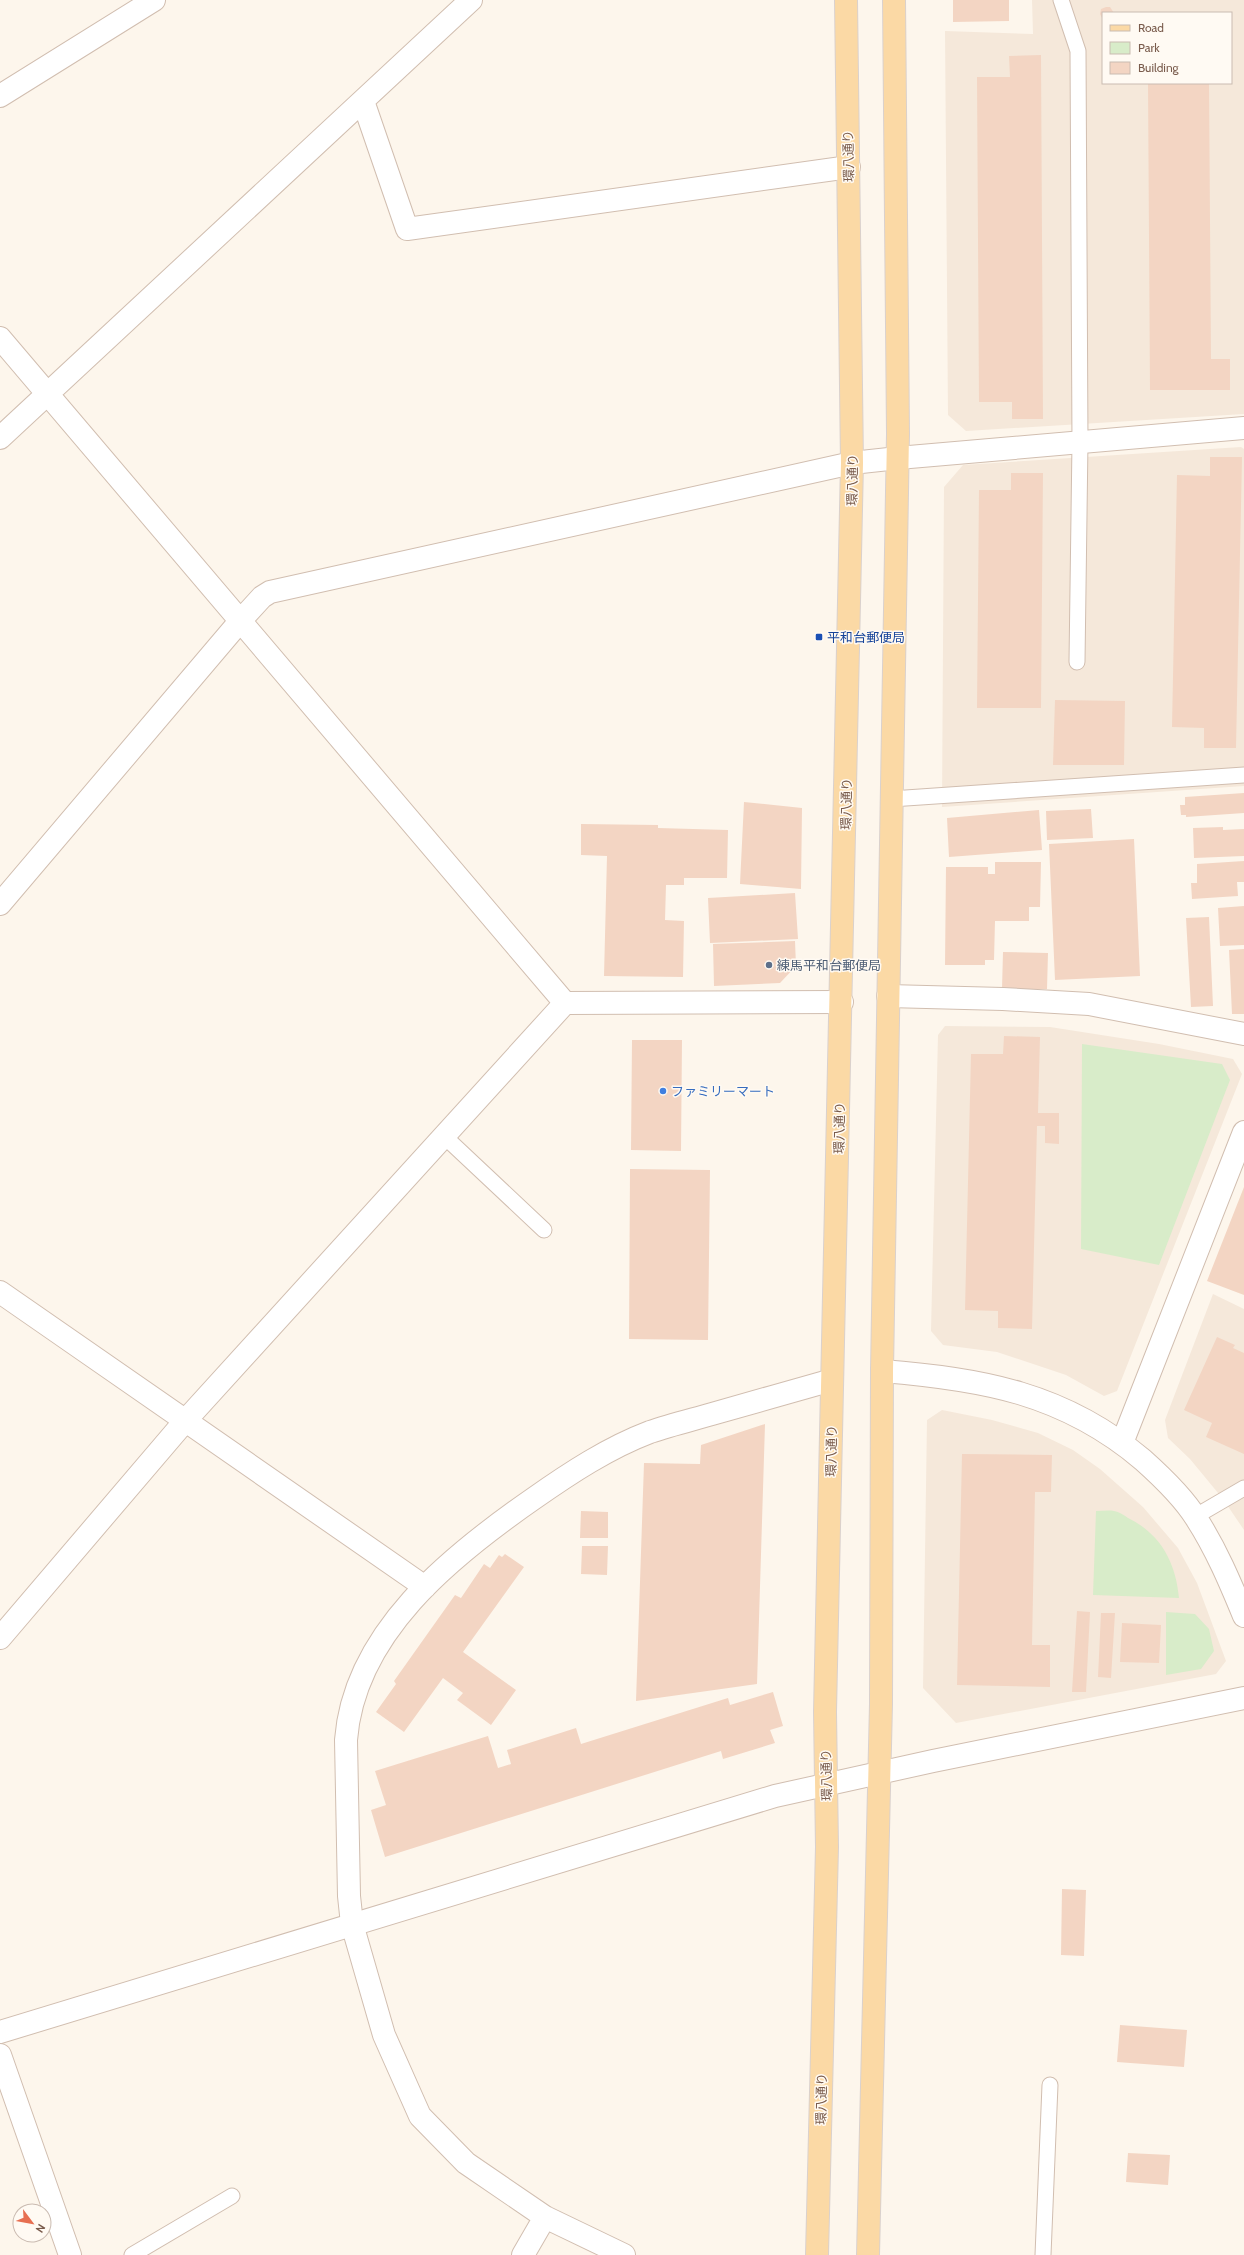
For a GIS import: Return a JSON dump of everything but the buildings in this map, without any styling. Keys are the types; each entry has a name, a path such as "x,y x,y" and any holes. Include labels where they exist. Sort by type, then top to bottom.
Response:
{"main road":[{"name":"環八通り","path":"817,2255 827,1847 826,1712 832,1380 842,1002 852,463 846,0"},
{"path":"868,2255 879,1772 882,1372 898,458 894,0"}],"street":[{"path":"0,96 154,0"},
{"path":"0,438 471,0"},
{"path":"363,101 407,229 849,167"},
{"path":"0,338 565,1003"},
{"path":"0,904 241,620 262,597 270,592 852,463 1244,428"},
{"path":"888,996 1003,999 1089,1004 1244,1034"},
{"path":"0,1638 185,1421 565,1003 842,1002"},
{"path":"1122,1443 1244,1132"},
{"path":"0,1292 425,1587"},
{"path":"882,1372 929,1375 1018,1392 1069,1411 1122,1443 1159,1474 1196,1516 1220,1558 1244,1616"},
{"path":"624,2255 545,2217 466,2163 420,2116 384,2035 352,1924 349,1896 346,1740 348,1720 357,1690 371,1657 397,1620 425,1587 450,1563 504,1520 565,1477 618,1446 650,1432 832,1380"},
{"path":"0,2032 776,1796 879,1772 1244,1698"},
{"path":"0,2055 70,2255"},
{"path":"523,2255 545,2217"}],"lane":[{"path":"1061,0 1078,51 1080,442 1076,662"},
{"path":"891,799 1244,775"},
{"path":"444,1136 544,1230"},
{"path":"1196,1516 1244,1488"},
{"path":"1043,2255 1050,2085"},
{"path":"132,2255 232,2196"}],"shaded area":[{"path":"1032,0 1244,0 1244,414 966,431 948,415 945,31 1033,34"},
{"path":"1241,447 1244,449 1244,786 942,807 944,487 963,465"},
{"path":"945,1026 1050,1027 1159,1044 1233,1059 1242,1074 1117,1391 1104,1396 1066,1375 997,1352 943,1345 931,1331 938,1035"},
{"path":"1213,1294 1244,1309 1244,1530 1223,1499 1190,1459 1168,1438 1165,1420"},
{"path":"942,1410 992,1420 1038,1433 1073,1450 1100,1469 1143,1507 1178,1548 1197,1583 1226,1661 1216,1674 956,1723 923,1688 927,1420"}],"green space":[{"path":"1082,1044 1222,1064 1230,1080 1159,1265 1081,1249"},
{"path":"1096,1511 1118,1512 1140,1525 1158,1541 1170,1562 1177,1585 1179,1598 1093,1595"},
{"path":"1166,1612 1195,1614 1209,1629 1214,1651 1201,1669 1166,1675"}],"place":[{"name":"平和台郵便局","path":"819,637"},
{"name":"練馬平和台郵便局","path":"769,965"},
{"name":"ファミリーマート","path":"663,1091"}]}
